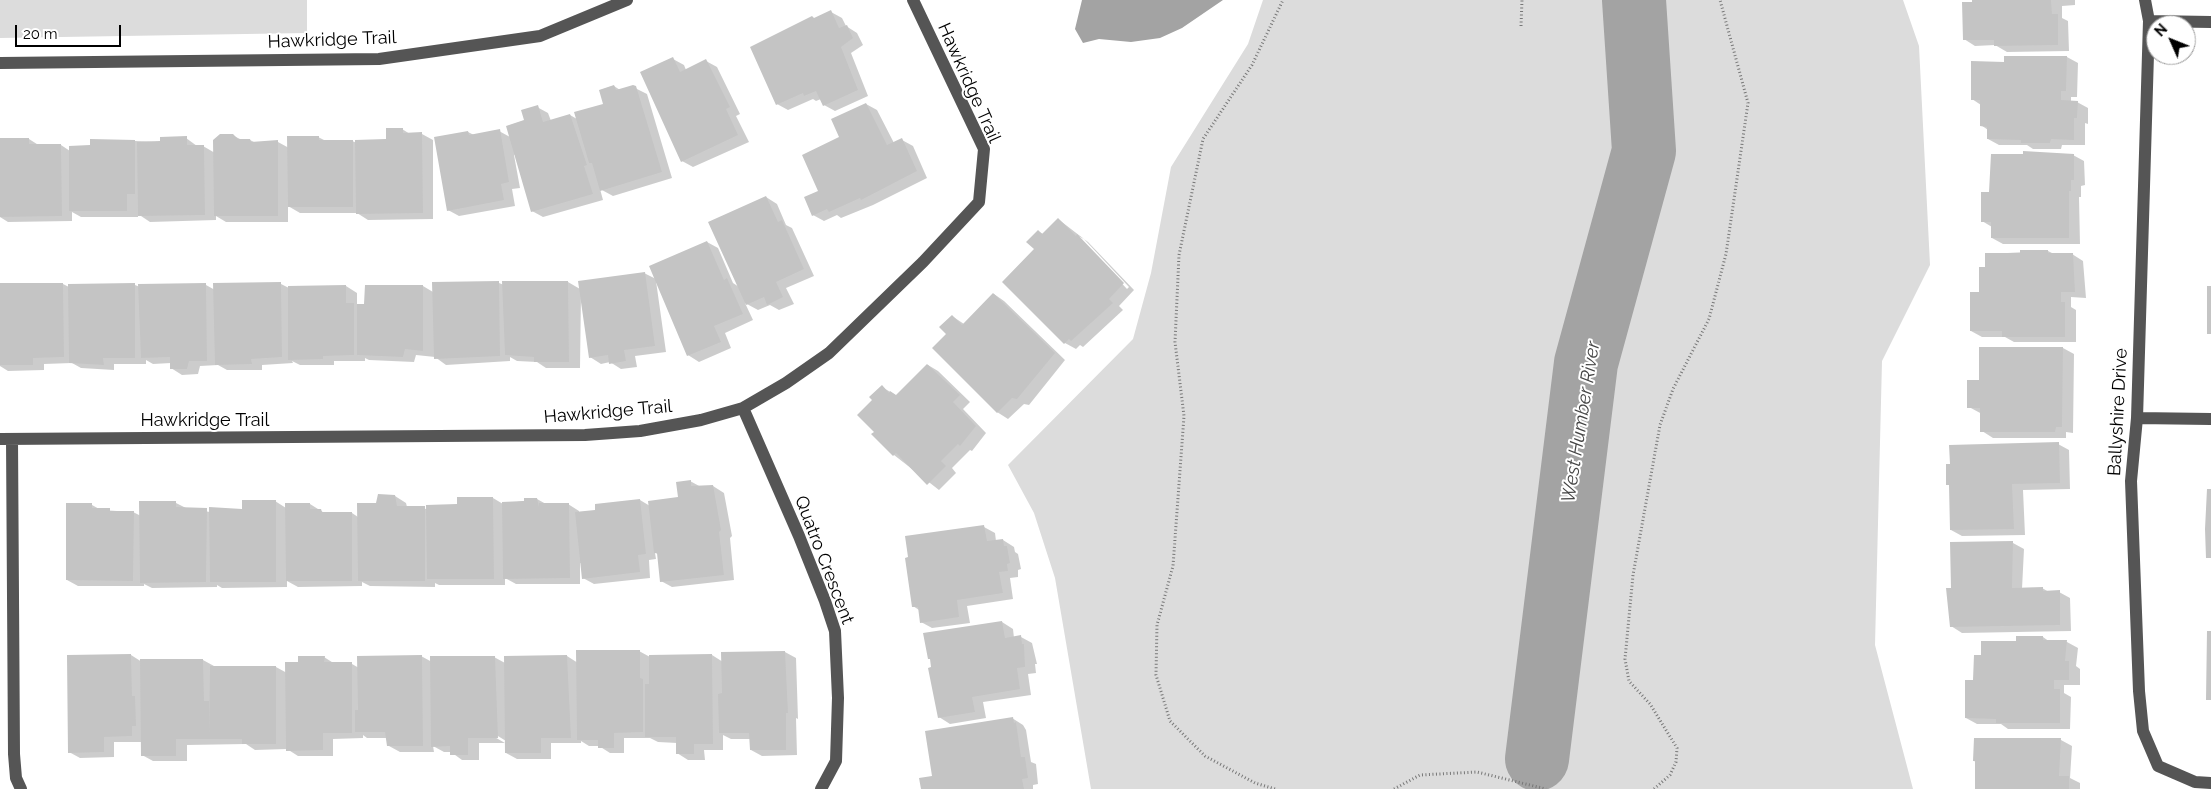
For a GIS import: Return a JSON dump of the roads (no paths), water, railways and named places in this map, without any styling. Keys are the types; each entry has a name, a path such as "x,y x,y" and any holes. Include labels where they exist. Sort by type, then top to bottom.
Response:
{"street":[{"name":"Hawkridge Trail","path":"0,63 379,59 540,36 627,0"},
{"name":"Hawkridge Trail","path":"6,439 585,435 640,431 700,420 743,408 786,383 829,352 923,262 979,202 984,149 913,0"},
{"name":"Ballyshire Drive","path":"2145,0 2147,15"},
{"path":"2196,22 2211,22"},
{"name":"Ballyshire Drive","path":"2147,65 2137,418 2131,481 2139,691 2143,731 2158,766 2195,782 2211,783"},
{"name":"Quatro Crescent","path":"743,408 799,536 825,601 835,632 838,698 836,762 821,789"},
{"path":"2137,418 2211,419"},
{"path":"6,439 14,754 16,778 21,789"}],"waterway":[{"name":"West Humber River","path":"1537,759 1586,363 1644,151 1634,0"}]}
